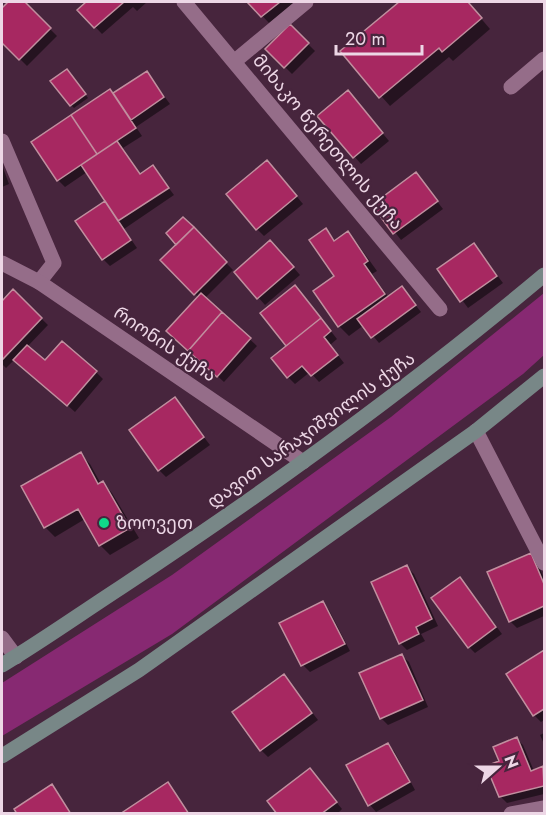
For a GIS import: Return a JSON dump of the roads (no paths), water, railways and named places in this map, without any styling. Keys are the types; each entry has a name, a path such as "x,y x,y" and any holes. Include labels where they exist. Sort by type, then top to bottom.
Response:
{"main road":[{"name":"დავით სარაჯიშვილის ქუჩა","path":"2,665 192,541 303,462 467,339 544,275"},
{"path":"2,756 139,670 476,432 544,376"}],"street":[{"name":"მიხაკო წერეთლის ქუჩა","path":"184,2 440,309"},
{"path":"235,61 306,2"},
{"path":"511,87 544,58"},
{"path":"2,141 54,262 39,282"},
{"name":"რიონის ქუჩა","path":"2,263 39,282 303,462"},
{"path":"476,432 544,563"},
{"path":"2,638 16,657"},
{"path":"511,813 544,808"}],"place":[{"name":"ზოოვეთ","path":"104,523"}]}
